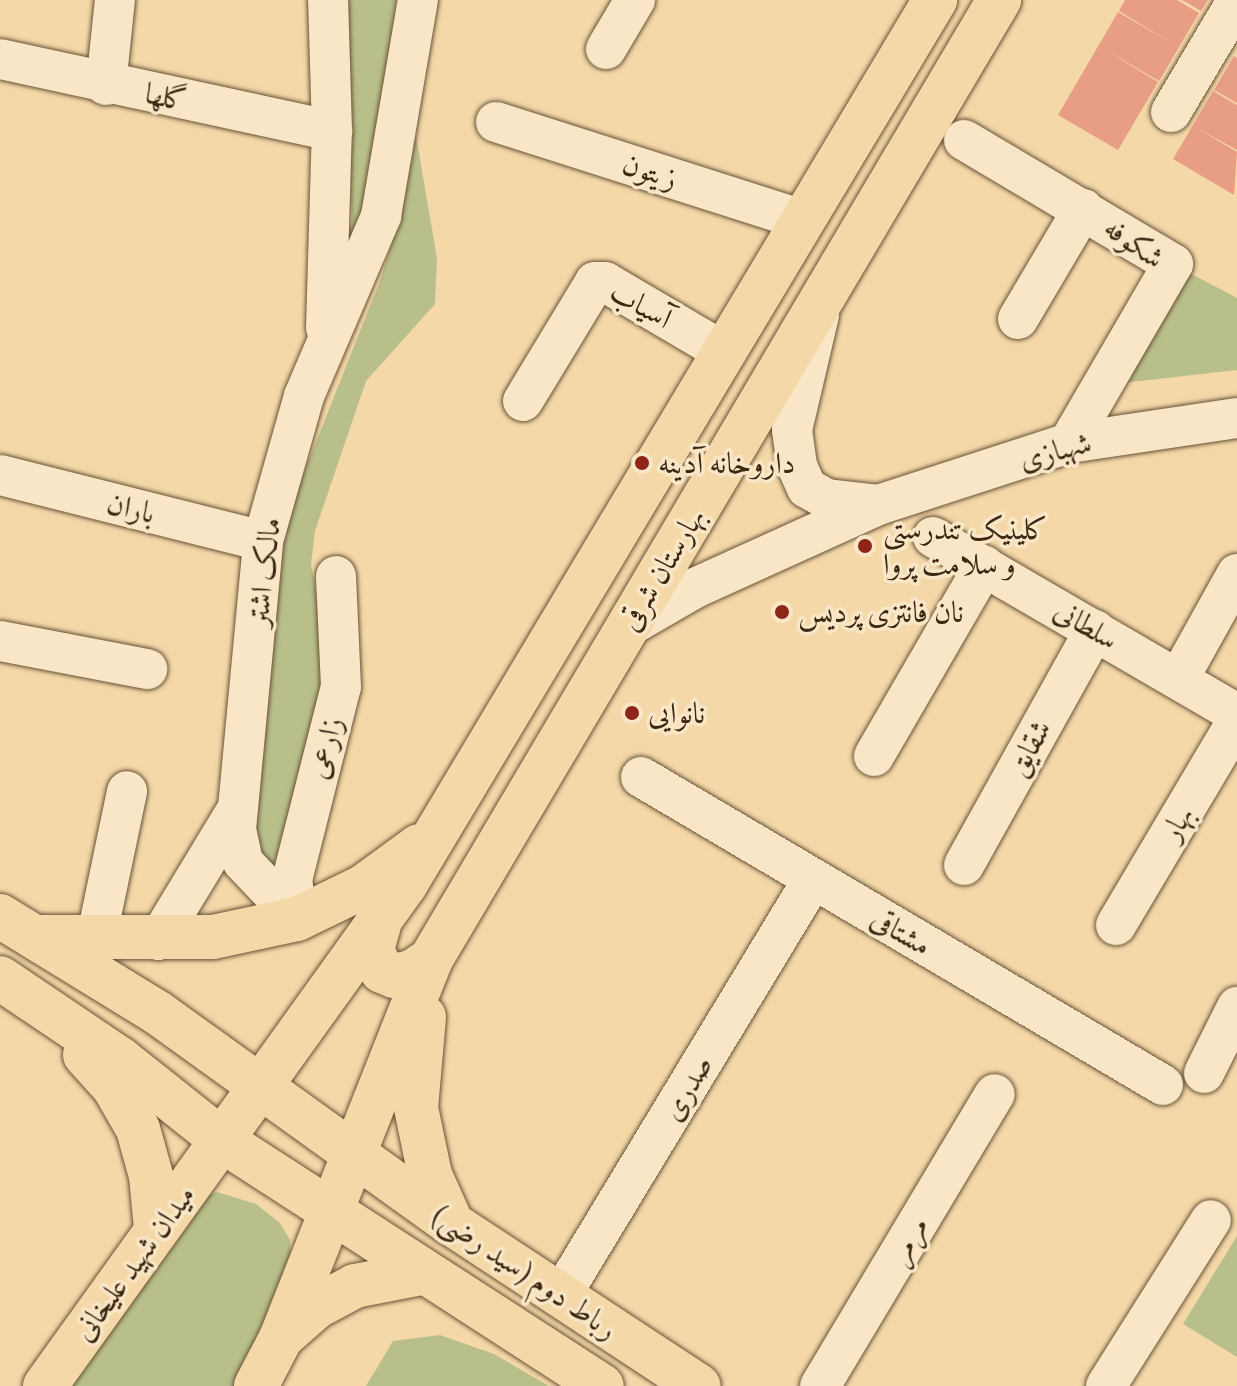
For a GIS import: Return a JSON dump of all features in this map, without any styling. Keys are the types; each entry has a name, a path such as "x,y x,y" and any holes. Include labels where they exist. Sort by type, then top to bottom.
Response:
{"main road":[{"name":"بهارستان شرقی","path":"263,1086 379,925 437,833 935,0"},
{"name":"بهارستان شرقی","path":"354,1152 431,959 999,0"},
{"path":"18,926 96,940 158,940 213,937 297,919 363,887 437,833"},
{"path":"379,925 372,950 382,971 394,976 412,972 431,959"},
{"path":"18,926 158,1013 354,1152 281,1338 256,1386"},
{"path":"431,959 416,1108 430,1175 452,1224"},
{"path":"16,988 120,1059 223,1141 330,1213"},
{"path":"16,988 114,1087 138,1129 151,1176 156,1229"},
{"path":"120,1059 151,1069 170,1059 176,1042 158,1013"},
{"name":"میدان شهید علیخانی","path":"45,1386 156,1229 263,1086"},
{"name":"رباط دوم (سید رضی)","path":"354,1152 452,1224 699,1386"},
{"name":"رباط دوم (سید رضی)","path":"330,1213 600,1384"},
{"path":"281,1338 316,1307 355,1286 422,1273"},
{"path":"600,1384 597,1365 607,1349 624,1339"}],"street":[{"path":"106,85 115,0"},
{"name":"مالک اشتر","path":"325,343 332,131 328,0"},
{"name":"مالک اشتر","path":"297,919 243,862 238,808 263,541 304,396 381,216 418,0"},
{"path":"606,49 635,0"},
{"path":"1171,112 1237,1"},
{"name":"گلها","path":"0,59 106,85 332,131"},
{"name":"زیتون","path":"496,122 803,220"},
{"name":"شکوفه","path":"964,140 1173,264 1069,443"},
{"path":"1018,319 1083,209"},
{"name":"آسیاب","path":"523,401 595,282 605,282 724,352"},
{"name":"شهبازی","path":"823,296 792,430 797,466 807,488 827,499 878,505"},
{"name":"شهبازی","path":"626,628 695,588 878,505 1069,443 1237,418"},
{"name":"باران","path":"0,475 263,541"},
{"name":"سلطانی","path":"933,537 1237,714"},
{"path":"874,756 984,566"},
{"path":"1179,678 1237,574"},
{"name":"زارعی","path":"297,919 292,880 341,687 336,576"},
{"name":"شقایق","path":"964,865 1095,630"},
{"path":"0,641 147,669"},
{"name":"بهار","path":"1116,925 1237,721"},
{"name":"مشتاقی","path":"641,777 1163,1085"},
{"path":"96,940 127,791"},
{"path":"158,940 238,808"},
{"name":"صدری","path":"560,1297 813,880"},
{"path":"1204,1073 1237,1007"},
{"name":"مرمر","path":"820,1386 995,1094"},
{"path":"1106,1386 1211,1220"}],"green space":[{"path":"344,0 396,0 374,199 353,241"},
{"path":"416,136 437,258 435,304 366,381 315,531 311,565 326,642 320,700 269,882 247,826 264,754 274,566 293,500 380,281 402,209"},
{"path":"1186,271 1237,298 1237,370 1122,383"},
{"path":"217,1192 256,1204 280,1223 290,1240 291,1263 237,1386 60,1386 201,1196"},
{"path":"1237,1236 1237,1357 1183,1324"},
{"path":"440,1335 494,1354 549,1386 366,1386 393,1341"}],"building":[{"path":"1125,0 1177,0 1199,13 1159,81 1102,48 1158,82 1118,150 1058,115 1118,12 1175,45 1119,11"},
{"path":"1182,0 1208,0 1201,11"},
{"path":"1234,56 1237,58 1237,103 1214,90"},
{"path":"1213,91 1237,105 1237,150 1197,128 1237,152 1234,195 1173,159"}],"place":[{"name":"داروخانه آدینه","path":"642,463"},
{"name":"کلینیک تندرستی و سلامت پروا","path":"865,546"},
{"name":"نان فانتزی پردیس","path":"782,612"},
{"name":"نانوایی","path":"632,713"}]}
